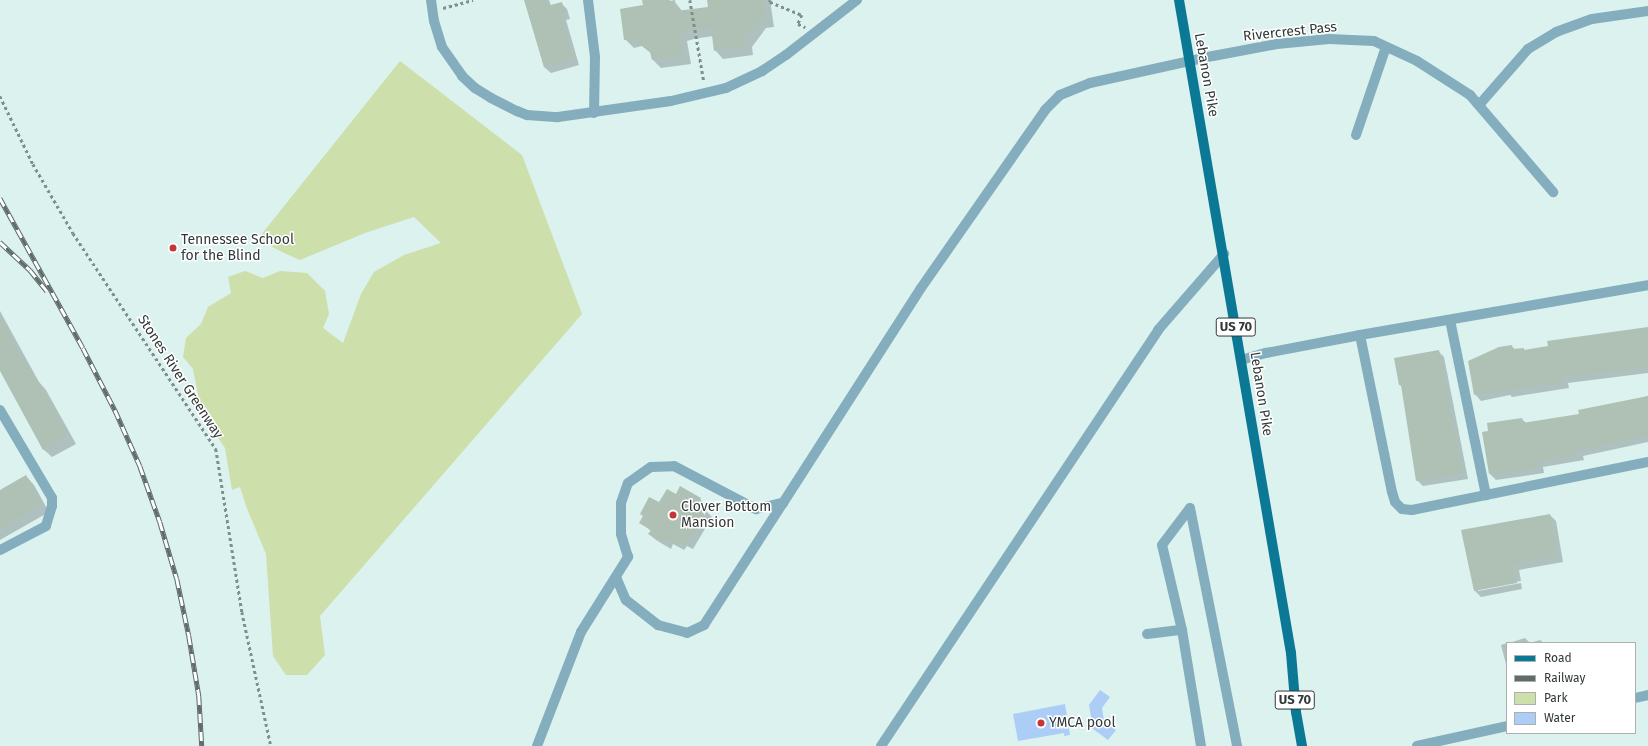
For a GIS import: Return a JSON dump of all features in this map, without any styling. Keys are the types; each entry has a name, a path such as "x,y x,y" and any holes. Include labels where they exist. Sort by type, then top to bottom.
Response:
{"main road":[{"name":"Lebanon Pike","path":"1179,0 1224,254 1291,653 1296,712 1302,746"}],"street":[{"path":"431,0 438,35 452,62 462,76 490,98 505,106 527,114 558,117 594,113 706,94 726,88 762,71 857,0"},
{"path":"588,0 595,57 594,113"},
{"path":"1479,105 1528,49 1556,32 1592,19 1648,11"},
{"name":"Rivercrest Pass","path":"616,577 626,600 658,626 687,633 704,625 921,288 1045,110 1060,95 1090,83 1189,61 1277,44 1329,39 1374,41 1417,61 1470,95 1553,192"},
{"path":"1356,135 1386,47"},
{"path":"881,746 1158,330 1224,254"},
{"path":"1241,360 1266,353 1360,335 1648,285"},
{"path":"1450,320 1486,495"},
{"path":"1360,335 1392,492 1395,502 1402,509 1412,510 1648,462"},
{"path":"0,410 52,498 52,506 46,526 0,550"},
{"path":"537,746 581,632 628,557 621,534 621,503 628,483 651,466 674,466 756,509 783,504"},
{"path":"1201,746 1182,630 1162,545 1190,508 1237,746"},
{"path":"1147,634 1182,630"},
{"path":"1636,698 1648,695"},
{"path":"1417,746 1506,726"}],"path":[{"path":"432,11 473,0"},
{"path":"690,0 706,94"},
{"path":"770,0 770,2 802,15 798,24 817,31"},
{"name":"Stones River Greenway","path":"0,96 33,164 73,233 216,449 242,612 271,746"}],"green space":[{"path":"400,61 522,155 582,314 320,616 325,655 307,675 286,675 273,656 266,554 246,506 240,487 232,490 225,448 202,414 193,369 183,357 186,338 201,324 208,307 231,293 228,277 245,271 263,278 280,271 307,273 325,291 329,314 323,328 343,343 361,294 374,272 404,255 441,243 414,217 365,233 300,260 265,243 261,235"}],"water":[{"path":"1100,690 1110,697 1102,708 1104,721 1116,730 1108,740 1093,729 1089,705"},
{"name":"YMCA pool","path":"1065,704 1070,735 1064,736 1064,733 1018,741 1013,714"}],"building":[{"path":"524,0 546,0 547,6 562,2 565,13 561,14 573,59 544,67"},
{"path":"642,0 663,0 664,2 675,0 676,11 708,7 707,0 763,0 766,20 758,21 744,38 745,47 714,51 711,28 685,31 680,33 683,56 652,60 650,52 633,39 624,40 620,9 643,5"},
{"path":"0,317 36,382 38,381 68,435 43,450 0,371"},
{"path":"1648,327 1648,367 1563,377 1564,382 1474,395 1468,361 1499,347 1512,345 1513,349 1524,348 1524,350 1548,346 1547,341"},
{"path":"1439,350 1462,473 1416,481 1401,385 1399,385 1394,358"},
{"path":"1648,396 1648,435 1577,450 1578,454 1537,461 1539,468 1489,474 1482,432 1488,431 1487,423 1522,418 1523,423 1579,414 1578,410"},
{"path":"26,475 42,503 0,528 0,490"},
{"name":"Clover Bottom Mansion","path":"680,486 701,498 697,504 707,510 687,544 681,540 678,545 667,539 664,543 648,534 651,530 639,523 643,516 640,514 649,497 659,502 667,489 676,494"},
{"path":"1550,514 1557,556 1513,564 1517,583 1474,591 1461,530"}],"railway":[{"path":"0,198 83,348 115,410 140,466 160,522 177,579 189,636 199,696 202,746"},
{"path":"0,242 30,270 47,291"}],"place":[{"name":"Tennessee School for the Blind","path":"173,248"},
{"name":"Clover Bottom Mansion","path":"673,515"},
{"name":"YMCA pool","path":"1041,723"}]}
